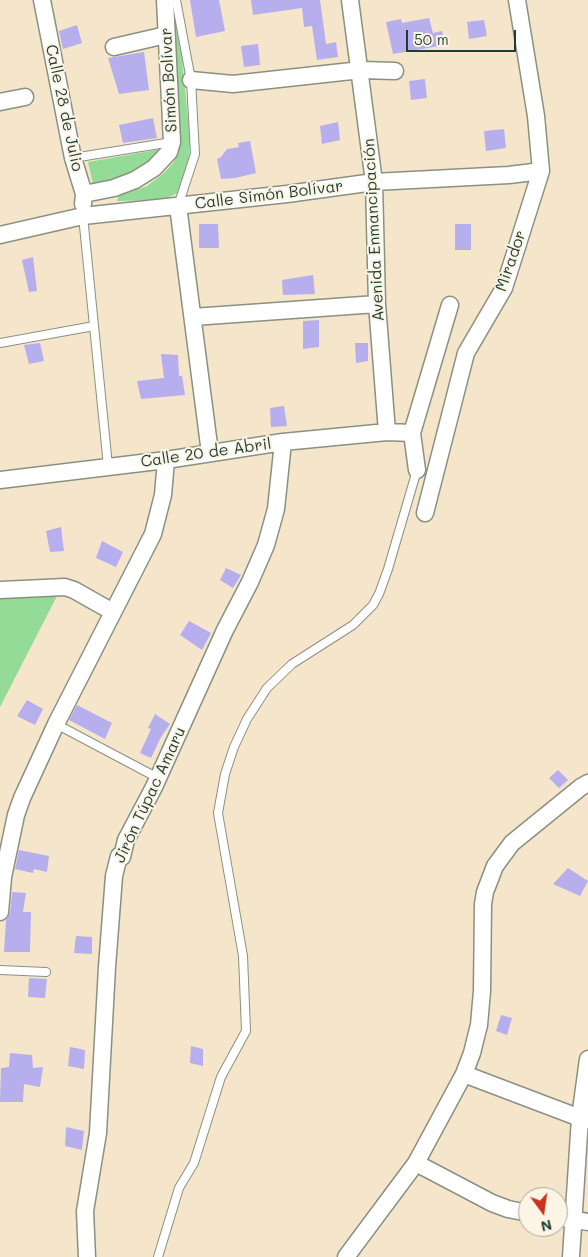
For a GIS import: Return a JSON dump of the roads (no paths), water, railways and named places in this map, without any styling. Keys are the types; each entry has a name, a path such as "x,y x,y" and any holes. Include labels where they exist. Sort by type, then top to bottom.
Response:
{"street":[{"name":"Calle 28 de Julio","path":"42,0 73,158 84,194 83,216"},
{"name":"Simón Bolívar","path":"84,194 114,188 135,180 154,168 168,152 172,142 165,0"},
{"name":"Avenida Enmancipación","path":"350,0 361,70 374,182 377,304 387,432"},
{"name":"Mirador","path":"425,513 466,353 504,288 541,171 536,116 518,0"},
{"path":"114,47 166,35"},
{"path":"191,80 233,84 361,70 395,71"},
{"path":"0,102 25,97"},
{"name":"Calle Simón Bolívar","path":"0,235 83,216 287,194 374,182 509,175 541,171"},
{"path":"178,206 210,453"},
{"path":"193,317 377,304"},
{"path":"417,470 412,433 450,306"},
{"name":"Calle 20 de Abril","path":"0,480 166,460 283,442 387,432 412,433"},
{"name":"Jirón Túpac Amaru","path":"87,1257 85,1211 98,1133 114,876 119,856 122,857 126,840 158,778 266,545 276,509 283,442"},
{"path":"0,912 3,877 16,815 22,798 56,724 153,534 164,494 166,460"},
{"path":"0,590 64,588 74,590 113,612"},
{"path":"346,1257 416,1164 464,1074 472,1053 479,1025 482,991 483,904 490,877 502,855 512,843 588,783"},
{"path":"571,1257 588,1059"},
{"path":"464,1074 584,1119"},
{"path":"416,1164 492,1203 518,1211"}],"lane":[{"path":"176,0 191,80 195,154 178,206"},
{"path":"73,158 172,142"},
{"path":"83,216 108,466"},
{"path":"0,343 94,326"},
{"path":"158,1257 180,1188 194,1163 221,1077 246,1031 243,956 218,813 225,774 234,747 247,719 267,688 292,664 352,625 373,604 379,594 388,569 417,470"},
{"path":"56,724 158,778"},
{"path":"0,970 46,972"}]}
